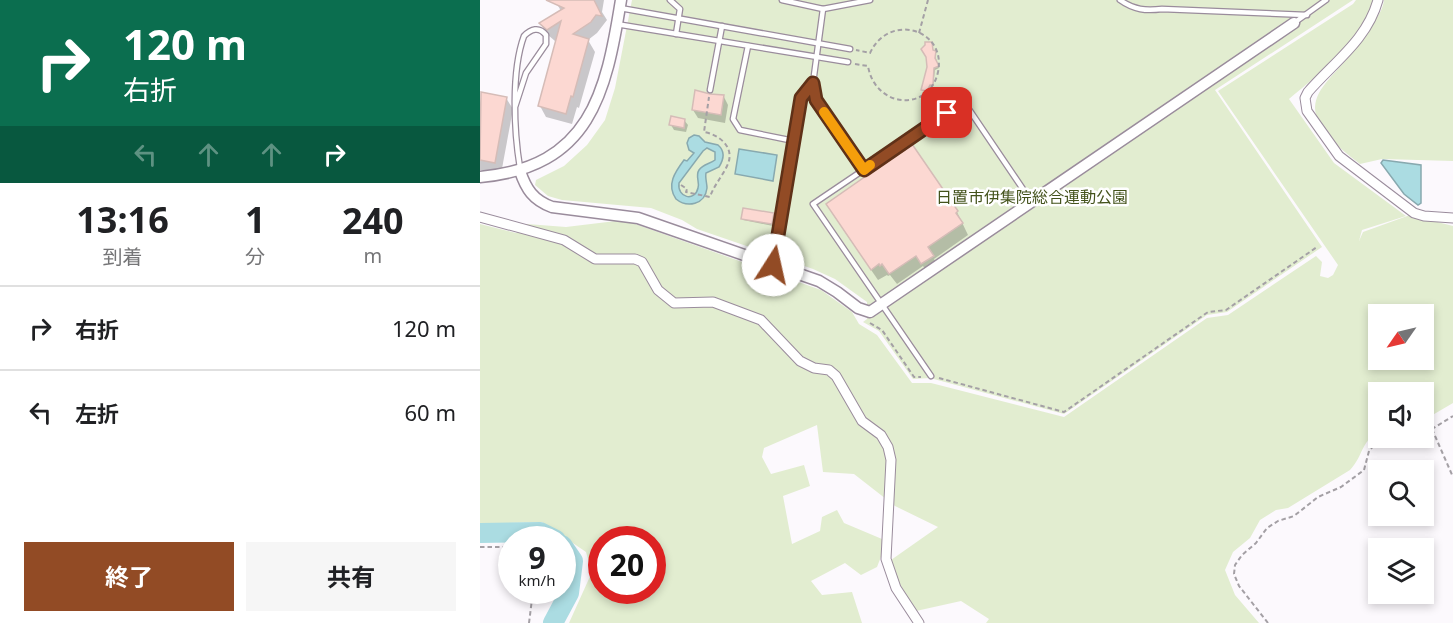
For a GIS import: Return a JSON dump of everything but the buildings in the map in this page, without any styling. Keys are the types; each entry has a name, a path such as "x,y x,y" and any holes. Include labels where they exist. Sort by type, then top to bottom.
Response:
{"street":[{"path":"1378,0 1372,19 1362,35 1308,92 1305,98 1307,111 1339,156 1414,213 1453,218"},
{"path":"480,177 503,175 534,165 559,150 584,124 593,111 604,85 620,4"},
{"path":"520,171 526,188 541,203 552,207 638,218 819,282 858,308 868,312 882,305 1294,23"},
{"path":"480,217 564,240 595,259 635,259 642,262 658,290 674,303 713,302 761,320 800,361 814,368 829,370 836,376 862,421 881,435 888,447 891,460 886,559 896,588 919,623"}],"lane":[{"path":"670,0 680,9 676,34"},
{"path":"782,0 823,9 870,0"},
{"path":"1120,0 1132,8 1146,11 1162,9 1307,15"},
{"path":"1294,23 1326,0"},
{"path":"620,4 678,18 850,49"},
{"path":"823,9 813,83 816,100 864,170"},
{"path":"616,24 848,63"},
{"path":"710,90 722,26"},
{"path":"515,107 526,73 532,61 546,44 546,35 538,30 527,33 522,42 515,107 515,132 520,171"},
{"path":"748,46 733,119 740,130 794,141"},
{"path":"773,265 801,98 813,83"},
{"path":"931,376 813,204 964,102 1032,202"}],"path":[{"path":"919,33 928,0"},
{"path":"848,63 868,66 872,82 882,93 903,100 916,98 931,87 939,66 936,51 931,42 919,33 905,29 890,32 876,41 870,53 850,49"},
{"path":"684,186 687,189 686,192 711,197 713,189 728,166 729,152 724,141 715,134 704,132 710,90"},
{"path":"868,312 869,322 882,330 914,377 931,376 1064,412 1208,312 1226,310 1317,247"},
{"path":"1434,428 1453,416"},
{"path":"1434,434 1453,477"},
{"path":"1268,623 1239,586 1233,574 1235,565 1267,528 1278,521 1294,516 1318,497 1341,487 1364,470 1372,448"},
{"path":"480,548 498,547"},
{"path":"530,623 531,604"}],"green space":[{"name":"日置市伊集院総合運動公園","path":"632,0 1353,0 1215,90 1322,247 1227,312 1207,315 1064,414 930,378 913,379 879,331 863,322 867,319 867,302 835,279 813,269 697,229 682,220 651,208 562,200 548,196 535,185 536,180 564,166 587,145 605,120 615,88"},
{"path":"1356,0 1373,0 1360,29 1339,55 1289,99 1334,163 1406,216 1362,230 1359,241 1363,232 1410,215 1453,226 1453,403 1434,414 1434,382 1368,382 1368,440 1350,470 1288,508 1276,510 1260,520 1250,538 1233,552 1225,570 1235,595 1259,623 986,623 989,619 961,601 916,611 898,581 891,560 938,527 895,506 854,474 823,472 817,425 764,448 762,457 771,474 804,465 810,486 783,496 792,544 820,531 822,517 837,510 844,523 882,539 884,549 877,567 861,575 845,563 811,581 822,595 852,592 862,623 569,623 588,581 588,604 666,604 666,526 588,526 588,559 586,552 576,545 576,526 548,526 542,522 480,524 480,224 516,233 527,224 566,227 624,220 821,290 852,312 859,324 877,335 912,383 931,383 1064,417 1207,318 1228,315 1316,256 1322,262 1320,276 1328,278 1333,275 1338,265 1218,91"},
{"path":"1384,0 1453,0 1453,161 1382,159 1360,164 1333,141 1319,123 1315,107 1319,93 1357,47 1380,13"}],"water":[{"path":"694,135 699,136 705,142 718,145 723,155 719,167 706,173 706,194 699,201 690,204 676,199 672,189 673,179 678,169 684,160 687,161 694,153 689,150 687,143","holes":["707,148 715,152 715,160 702,166 698,172 696,192 690,197 683,195 679,183 703,151"]},
{"path":"739,149 777,155 773,181 735,174"},
{"path":"1383,160 1421,165 1421,203 1418,205 1404,194 1381,163"}],"waterway":[{"path":"480,533 498,533"},
{"path":"553,623 563,604"}],"slow traffic":[{"path":"824,112 864,170 870,165"}],"route":[{"path":"773,265 801,98 813,83 816,100 864,170 947,113"}]}
